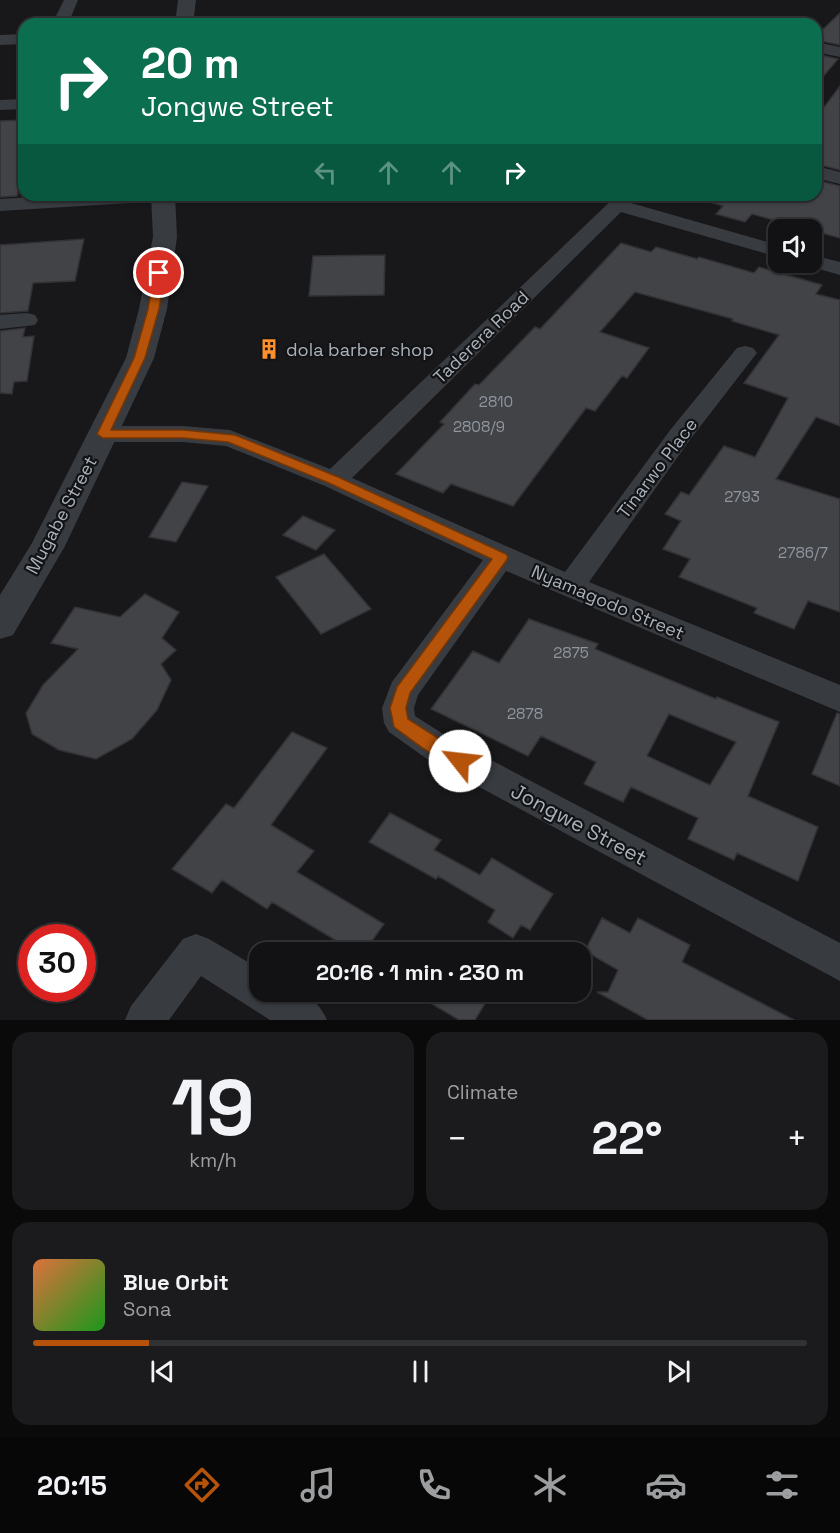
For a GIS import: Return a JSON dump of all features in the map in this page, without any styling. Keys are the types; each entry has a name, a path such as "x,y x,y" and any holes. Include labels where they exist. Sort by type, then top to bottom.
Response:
{"street":[{"path":"63,18 71,0"},
{"path":"185,18 187,0"},
{"path":"0,40 18,39"},
{"path":"822,48 840,52"},
{"path":"0,105 18,104"},
{"path":"822,174 840,178"},
{"path":"0,205 65,201"},
{"name":"Mugabe Street","path":"0,625 48,546 140,358 153,309 165,237 163,201"},
{"name":"Taderera Road","path":"334,480 622,201"},
{"path":"626,201 768,249"},
{"path":"822,264 840,269"},
{"path":"0,322 27,320"},
{"name":"Tinarwo Place","path":"571,586 680,435 746,352"},
{"name":"Nyamagodo Street","path":"103,434 204,435 230,438 334,480 501,557 840,699"},
{"name":"Jongwe Street","path":"501,557 403,691 398,708 400,723 439,749 840,963"},
{"path":"145,1020 196,952 249,984"},
{"path":"278,1002 307,1020"}],"building":[{"path":"840,13 840,45 822,41 822,30"},
{"path":"822,55 838,59 822,78"},
{"path":"840,86 840,170 822,166 822,110"},
{"path":"18,120 17,196 0,197 0,121"},
{"path":"822,182 840,186 840,238 822,233 822,219 770,219 752,214 745,222 716,214 723,206 710,201 822,201"},
{"path":"84,239 75,281 33,283 28,311 0,313 0,245"},
{"path":"621,243 651,252 656,247 754,273 759,267 768,270 768,273 780,273 822,285 816,294 840,300 840,426 816,417 776,479 840,499 840,612 808,601 794,629 754,613 757,608 679,577 690,559 663,549 681,521 665,514 681,492 689,495 724,446 755,457 788,398 744,383 779,335 732,321 733,319 635,292 600,332 649,348 627,378 622,376 595,411 586,408 513,506 451,484 443,493 396,474 444,424 440,422 475,384 479,385 535,327 540,329"},
{"path":"385,255 384,295 309,296 313,256"},
{"path":"25,328 23,337 34,336 27,381 14,382 12,394 0,393 0,331"},
{"path":"182,482 208,486 176,542 149,537"},
{"path":"303,516 335,530 316,550 283,535"},
{"path":"324,554 371,609 321,634 276,577"},
{"path":"145,594 179,612 162,638 176,650 161,664 171,680 157,710 132,739 96,759 59,750 32,734 26,713 43,685 78,649 51,643 75,607 120,617"},
{"path":"529,619 598,644 595,649 716,699 717,697 779,722 748,796 818,827 798,881 737,853 734,860 688,839 698,818 631,787 623,802 584,784 596,762 541,736 528,756 431,709 473,651 499,663","holes":["669,714 736,742 710,785 647,756"]},
{"path":"837,713 840,714 840,786 812,774"},
{"path":"292,732 327,748 271,825 314,851 297,872 384,924 371,942 338,942 272,902 267,909 222,880 212,893 172,869 226,804 234,808"},
{"path":"390,813 441,840 434,850 480,875 492,858 553,894 530,930 521,925 513,938 488,922 495,910 438,876 436,879 369,842"},
{"path":"602,918 630,933 638,918 690,945 682,962 794,1020 648,1020 597,992 608,992 618,970 591,954 590,942"},
{"path":"429,1002 486,1002 475,1020 459,1020"}],"place":[{"name":"dola barber shop","path":"269,349"}],"route":[{"path":"159,273 153,309 140,358 103,434 183,434 230,438 334,480 501,557 403,691 398,708 400,723 460,761"}]}
